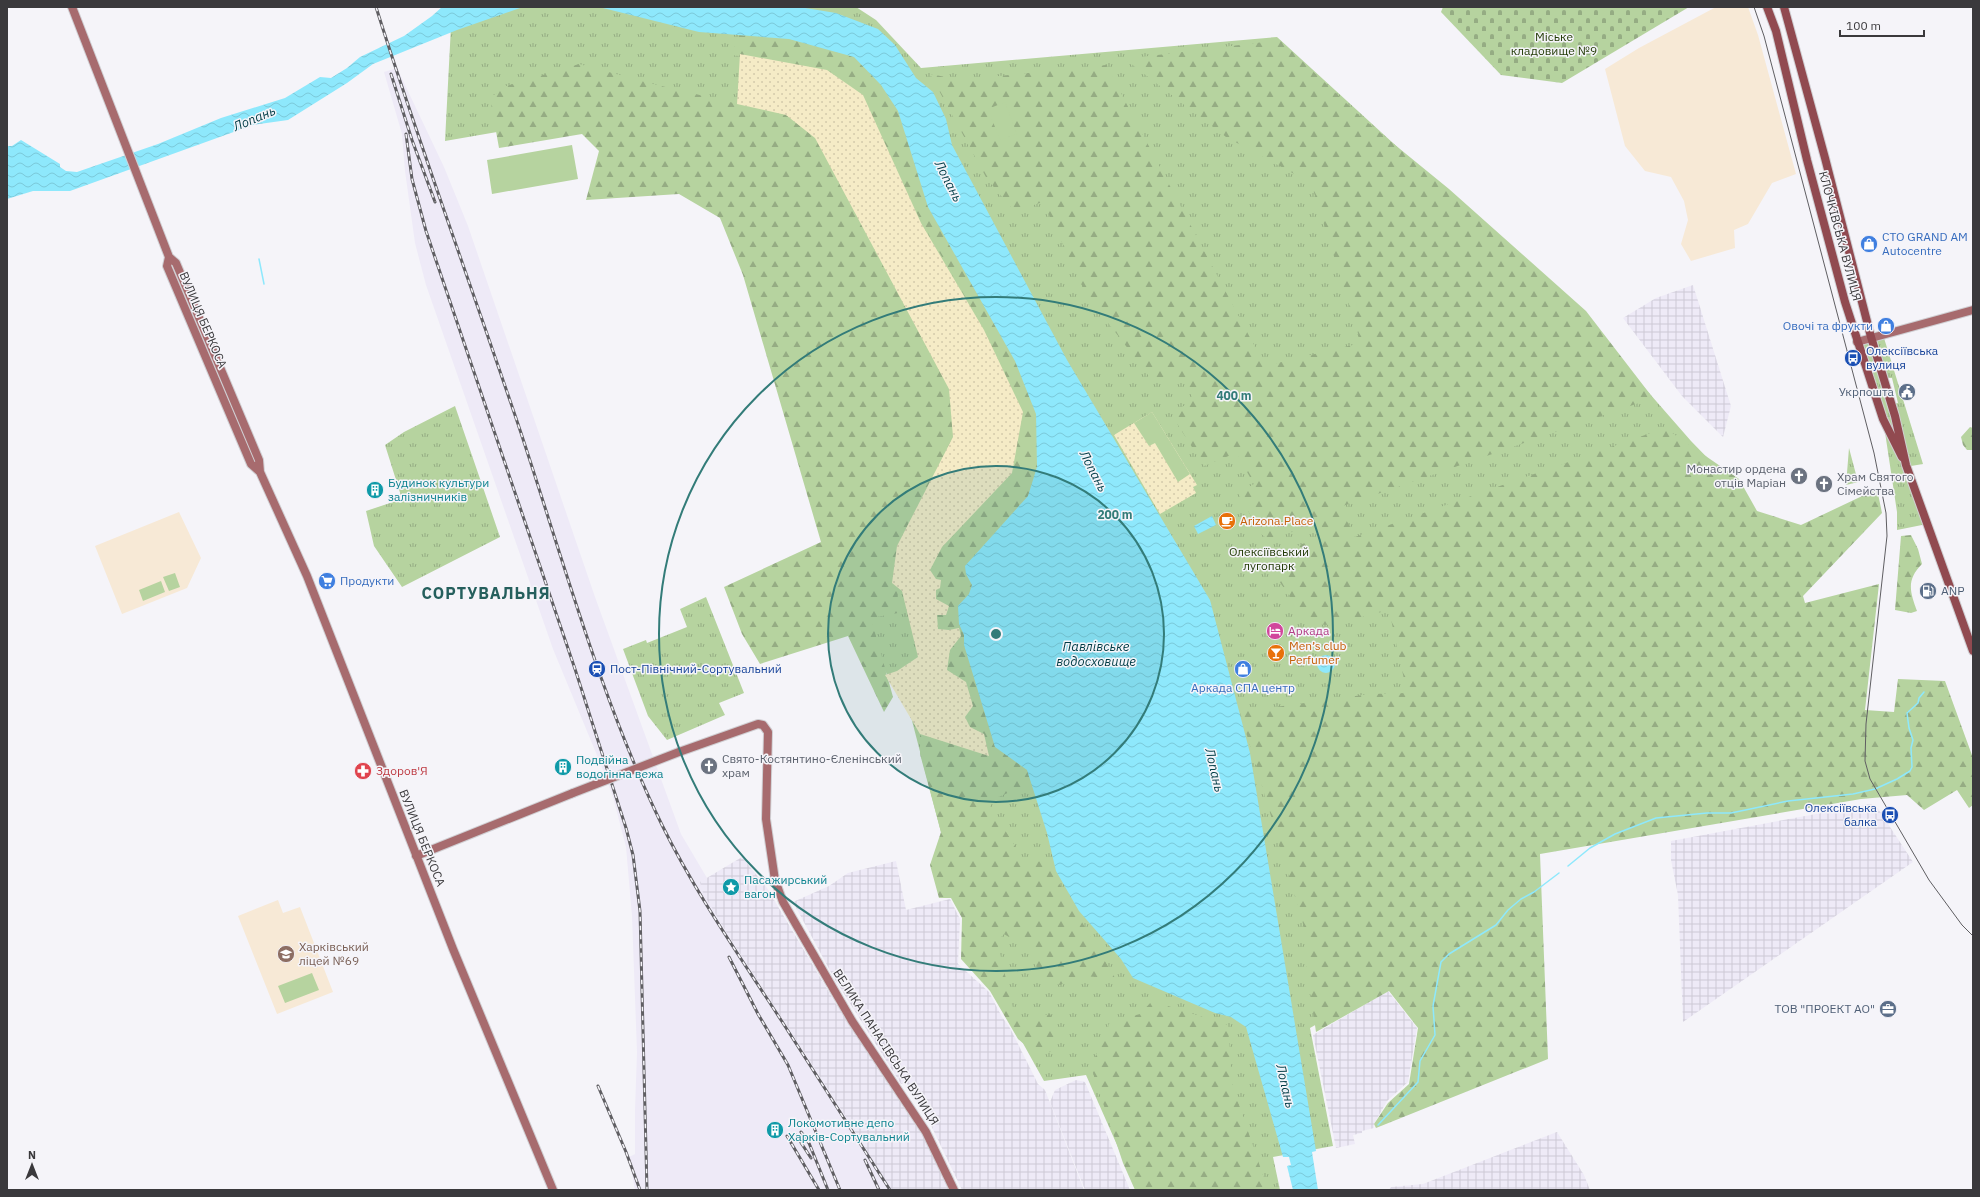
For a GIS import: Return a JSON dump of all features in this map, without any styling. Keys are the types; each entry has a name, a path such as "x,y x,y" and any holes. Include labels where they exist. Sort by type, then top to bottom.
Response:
{"main road":[{"name":"КЛОЧКІВСЬКА ВУЛИЦЯ","path":"1767,7 1776,31 1811,174 1857,342 1886,429 1906,465"},
{"name":"КЛОЧКІВСЬКА ВУЛИЦЯ","path":"1784,7 1871,337 1895,416 1906,465 1973,651"}],"street":[{"name":"ВУЛИЦЯ БЕРКОСА","path":"72,7 168,258 167,266 251,464 260,472 307,576 416,856 553,1190"},
{"path":"1857,342 1973,310"},
{"name":"ВЕЛИКА ПАНАСІВСЬКА ВУЛИЦЯ","path":"416,856 679,752 758,724 763,725 768,732 766,818 775,880 783,902 852,1021 926,1132 954,1190"}],"shaded area":[{"path":"1716,7 1748,7 1758,35 1796,174 1772,183 1748,224 1734,230 1735,248 1691,261 1681,244 1688,220 1684,201 1671,177 1645,171 1625,146 1605,69 1639,48"},
{"path":"397,68 444,167 468,226 595,597 681,834 707,878 701,882 728,935 839,1106 891,1190 635,1190 629,1157 635,1154 637,1052 632,916 626,847 613,797 553,649 426,285 415,243 405,171 402,134 384,72"},
{"path":"1693,285 1731,406 1723,437 1682,396 1623,318 1656,298"},
{"path":"179,512 201,558 187,588 122,614 95,546"},
{"path":"1870,804 1877,807 1913,862 1683,1022 1678,895 1671,860 1671,841"},
{"path":"742,857 767,888 836,1004 923,1136 952,1190 891,1190 839,1106 728,935 703,893 700,882"},
{"path":"896,861 906,910 950,899 960,919 958,964 989,992 1002,1017 1010,1028 1038,1084 1045,1090 1084,1190 962,1190 928,1119 906,1082 901,1084 834,978 793,902 829,886 848,873"},
{"name":"Харківський ліцей №69","path":"278,900 283,913 300,907 333,992 277,1014 238,916"},
{"path":"1388,991 1417,1028 1408,1082 1387,1101 1374,1124 1374,1128 1353,1135 1355,1144 1336,1148 1313,1035"},
{"path":"1076,1080 1085,1082 1130,1190 1085,1190 1050,1102 1055,1090"},
{"path":"1557,1132 1584,1175 1590,1190 1389,1190 1391,1187 1423,1184"}],"green space":[{"name":"Олексіївський лугопарк","path":"452,7 856,7 876,20 921,68 1277,37 1580,314 1691,441 1728,479 1522,858 1392,981 1310,1028 1333,1146 1273,1157 1280,1190 1137,1190 1086,1075 1044,1081 972,952 910,713 858,625 727,199 577,118 445,141"},
{"name":"Міське кладовище №9","path":"1443,7 1689,7 1562,83 1501,75 1441,12"},
{"path":"739,35 789,39 854,57 881,85 898,111 928,207 1015,361 1036,414 1037,467 1028,496 973,556 966,574 972,585 969,594 958,606 959,624 964,635 964,645 995,747 1027,770 1031,783 996,798 990,806 1026,864 1050,859 1053,873 1115,978 1080,976 1060,985 1039,976 1030,938 1014,940 1004,934 997,941 1016,1021 1050,1014 1060,1040 1053,1051 1038,1056 1018,1039 990,991 961,959 962,918 951,898 939,898 930,865 941,832 920,754 920,734 989,755 984,734 970,727 947,670 950,650 959,628 949,630 938,629 936,579 929,570 942,547 962,527 1023,412 984,330 915,210 739,56 731,55"},
{"name":"Олексіївський лугопарк","path":"1280,40 1362,118 1449,189 1586,311 1653,398 1340,507 1355,537 1665,428 1739,479 1757,511 1801,525 1877,489 1882,513 1803,596 1805,603 1879,584 1865,710 1894,712 1898,679 1945,681 1973,758 1973,805 1969,808 1957,790 1924,810 1907,795 1861,799 1540,854 1548,1059 1376,1128 1374,1124 1388,1103 1409,1084 1418,1028 1389,991 1316,1032 1304,951 1309,944 1240,712 1370,694 1407,693 1389,610 1331,625 1309,624 1270,568 1269,562 1272,556 1325,535 1320,522 1269,540 1261,534 1238,493 1254,484 1236,453 1204,466 1176,422 1175,416 1179,409 1193,400 1185,377 1166,382 1149,376 1086,294 1043,202 1014,211 987,179 930,74 961,80 1106,65 1265,366 1361,343 1311,183 1226,137 1125,59"},
{"path":"579,64 657,85 786,115 815,137 949,389 953,437 897,546 898,613 871,618 893,697 884,712 848,636 760,664 742,634 724,587 821,542 743,275 720,218 679,194 586,200 599,151 582,134 499,148 490,98 506,86"},
{"path":"1005,102 1017,134 1000,140 988,109"},
{"path":"572,145 578,179 492,194 487,160"},
{"path":"1884,338 1923,464 1911,466 1898,424 1927,524 1897,530 1897,512 1883,419 1857,342","holes":["1884,378 1892,378 1898,403 1892,404"]},
{"path":"455,406 500,537 402,587 374,546 366,511 402,499 385,445 404,432"},
{"path":"1152,412 1190,474 1178,482 1155,443 1149,446 1134,423"},
{"path":"1970,427 1973,428 1973,450 1967,450 1963,445 1961,437"},
{"path":"1849,448 1858,482 1846,485"},
{"path":"1911,535 1918,549 1922,564 1913,575 1911,592 1917,611 1911,613 1895,610 1901,536"},
{"path":"175,573 180,587 169,591 163,577"},
{"path":"161,581 165,592 143,601 139,590"},
{"path":"706,597 744,693 719,703 725,715 667,740 648,716 623,649 646,640 647,643 687,627 680,609"},
{"path":"312,973 319,990 285,1003 278,986"},
{"path":"1152,1001 1228,1025 1232,1084 1268,1190 1135,1190 1123,1163 1091,1067 1110,1022 1140,1014"}],"sand":[{"path":"740,54 827,70 863,95 921,223 984,330 1023,412 1012,473 942,547 930,570 936,579 941,580 940,588 936,590 936,599 949,606 946,615 937,615 938,629 949,630 959,628 961,636 950,650 947,670 966,682 973,706 965,717 970,727 984,734 989,756 920,734 885,675 897,671 918,657 902,591 892,583 897,546 953,437 949,389 815,138 786,115 737,104"},
{"path":"1152,412 1197,485 1193,487 1196,493 1160,514 1114,435"}],"water":[{"name":"Лопань","path":"442,7 523,7 457,30 373,64 347,83 288,120 253,125 70,191 33,191 7,199 7,146 12,146 21,140 60,164 60,167 66,171 77,172 158,144 221,118 285,98 320,77 331,78 347,68 360,57 404,36"},
{"name":"Павлівське водосховище","path":"599,7 799,7 836,13 878,29 895,45 916,78 933,92 946,119 952,145 1067,360 1210,600 1250,753 1316,1151 1312,1152 1318,1190 1293,1190 1287,1166 1291,1165 1289,1157 1283,1157 1246,1027 1231,1017 1215,1013 1133,978 1121,959 1079,911 1056,871 1047,833 1027,770 995,747 964,645 964,635 959,624 958,606 969,594 972,585 966,574 965,566 1028,496 1037,467 1036,414 1015,361 928,207 898,111 881,85 854,57 789,39 699,32"},
{"path":"1212,516 1216,525 1198,534 1194,526"},
{"path":"1322,655 1330,655 1335,660 1333,671 1330,673 1322,673 1317,668 1317,660"}],"waterway":[{"path":"259,259 264,284"},
{"path":"1568,866 1590,848 1615,834 1656,818 1707,813 1731,813 1788,801 1853,794 1875,789 1897,779 1910,771 1912,767 1911,748 1913,740 1909,728 1907,713 1918,703 1919,698 1924,692"},
{"path":"1378,1125 1418,1082 1420,1061 1435,1035 1433,1006 1441,962 1449,954 1496,925 1508,910 1521,899 1534,892 1559,873"}],"tram line":[{"path":"1754,7 1764,36 1874,453 1886,513 1887,536 1866,724 1865,761 1870,779 1929,880 1962,925 1973,936"}],"railway":[{"path":"376,7 411,114 521,433 585,632 602,681 640,778 675,851 704,900 890,1190"},
{"path":"391,74 412,140 435,202"},
{"path":"406,134 412,179 426,231 575,669 626,828 633,855 640,911 647,1190"},
{"path":"729,957 758,1014 788,1065 840,1190"},
{"path":"598,1086 626,1152 640,1190"},
{"path":"801,1132 809,1143 828,1190"},
{"path":"796,1135 811,1158"},
{"path":"787,1136 819,1190"},
{"path":"865,1160 879,1190"}],"place":[{"name":"СТО GRAND AM Autocentre","path":"1869,244"},
{"name":"Овочі та фрукти","path":"1886,326"},
{"name":"Олексіївська вулиця","path":"1853,358"},
{"name":"Укрпошта","path":"1907,392"},
{"name":"Монастир ордена отців Маріан","path":"1799,476"},
{"name":"Храм Святого Сімейства","path":"1824,484"},
{"name":"Будинок культури залізничників","path":"375,490"},
{"name":"Arizona.Place","path":"1227,521"},
{"name":"Продукти","path":"327,581"},
{"name":"ANP","path":"1928,591"},
{"name":"Аркада","path":"1275,631"},
{"name":"Men’s club Perfumer","path":"1276,653"},
{"name":"Пост-Північний-Сортувальний","path":"597,669"},
{"name":"Аркада СПА центр","path":"1243,669"},
{"name":"Свято-Костянтино-Єленінський храм","path":"709,766"},
{"name":"Подвійна водогінна вежа","path":"563,767"},
{"name":"Здоров'Я","path":"363,771"},
{"name":"Олексіївська балка","path":"1890,815"},
{"name":"Пасажирський вагон","path":"731,887"},
{"name":"Харківський ліцей №69","path":"286,954"},
{"name":"ТОВ \"ПРОЕКТ АО\"","path":"1888,1009"},
{"name":"Локомотивне депо Харків-Сортувальний","path":"775,1130"}],"district":[{"name":"СОРТУВАЛЬНЯ","path":"486,593"}]}
